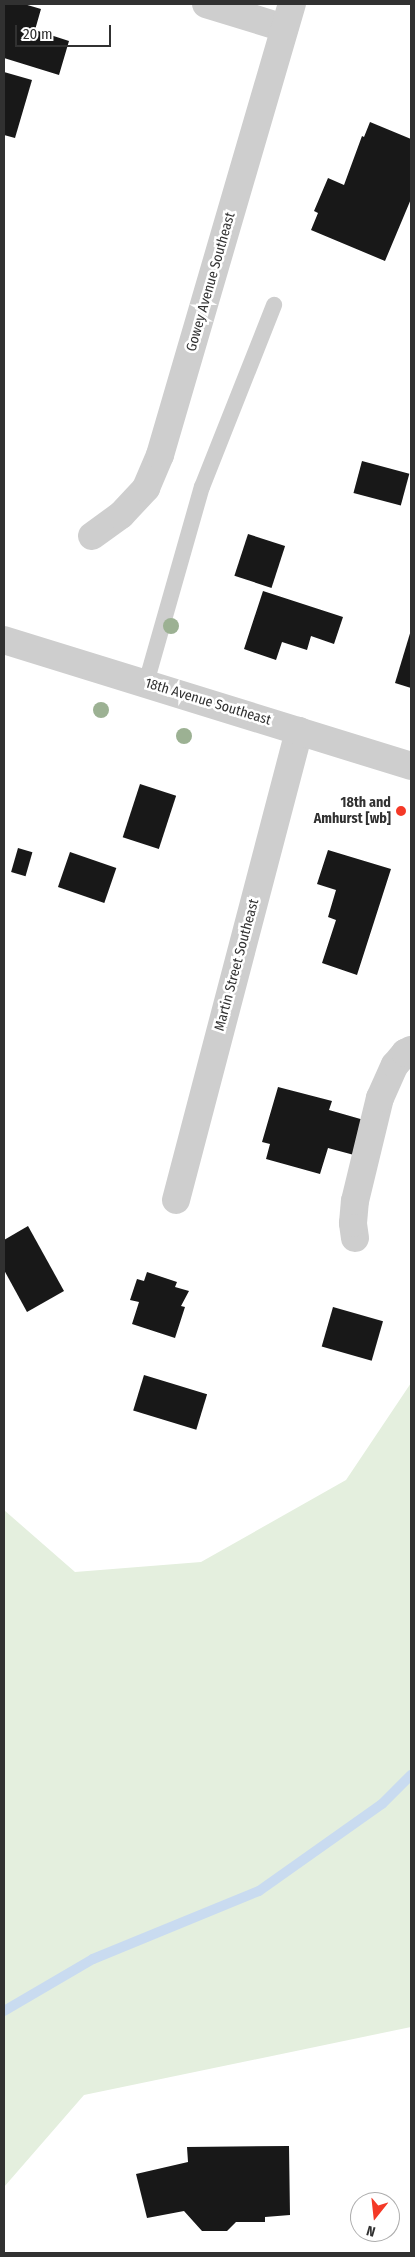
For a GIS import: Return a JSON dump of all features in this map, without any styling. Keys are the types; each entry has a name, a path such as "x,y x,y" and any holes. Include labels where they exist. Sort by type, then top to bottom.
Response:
{"street":[{"path":"206,4 288,16"},
{"name":"Gowey Avenue Southeast","path":"92,536 121,515 146,488 160,455 288,16"},
{"name":"18th Avenue Southeast","path":"4,640 411,766"},
{"name":"Martin Street Southeast","path":"176,1200 299,731"},
{"path":"355,1238 353,1223 355,1201 380,1098 394,1065 405,1053 411,1050"}],"lane":[{"path":"146,683 202,487 274,305"}],"green space":[{"path":"411,1383 411,2027 84,2095 4,2187 4,1510 75,1572 201,1562 346,1480"}],"building":[{"path":"4,4 24,4 41,9 35,30 69,41 59,75 4,58"},
{"path":"4,72 32,80 15,138 4,135"},
{"path":"370,122 411,139 411,199 385,261 311,230 318,213 314,211 328,178 344,185 362,136 364,137"},
{"path":"362,461 409,474 401,506 353,493"},
{"path":"248,534 285,546 271,588 234,576"},
{"path":"263,591 343,617 334,644 311,636 307,650 282,642 276,660 244,649"},
{"path":"411,630 411,688 395,683"},
{"path":"140,784 176,796 159,849 123,837"},
{"path":"18,848 32,852 26,876 11,872"},
{"path":"328,850 391,869 357,975 322,963 336,920 328,917 336,890 317,884"},
{"path":"70,852 116,868 104,903 58,887"},
{"path":"278,1087 332,1101 329,1110 364,1120 354,1155 328,1148 320,1174 266,1159 270,1144 262,1142"},
{"path":"28,1226 64,1291 27,1312 4,1270 4,1240"},
{"path":"147,1272 177,1282 175,1287 189,1291 181,1306 185,1307 175,1338 132,1324 139,1302 130,1300 137,1279 144,1281"},
{"path":"333,1307 383,1321 372,1361 322,1346"},
{"path":"144,1375 207,1394 196,1430 133,1410"},
{"path":"289,2146 290,2215 265,2217 265,2222 236,2222 227,2231 202,2231 184,2211 147,2218 136,2174 188,2162 187,2147"}],"waterway":[{"path":"4,2011 93,1959 259,1891 382,1804 411,1775"}],"place":[{"name":"18th and Amhurst [wb]","path":"401,811"}]}
